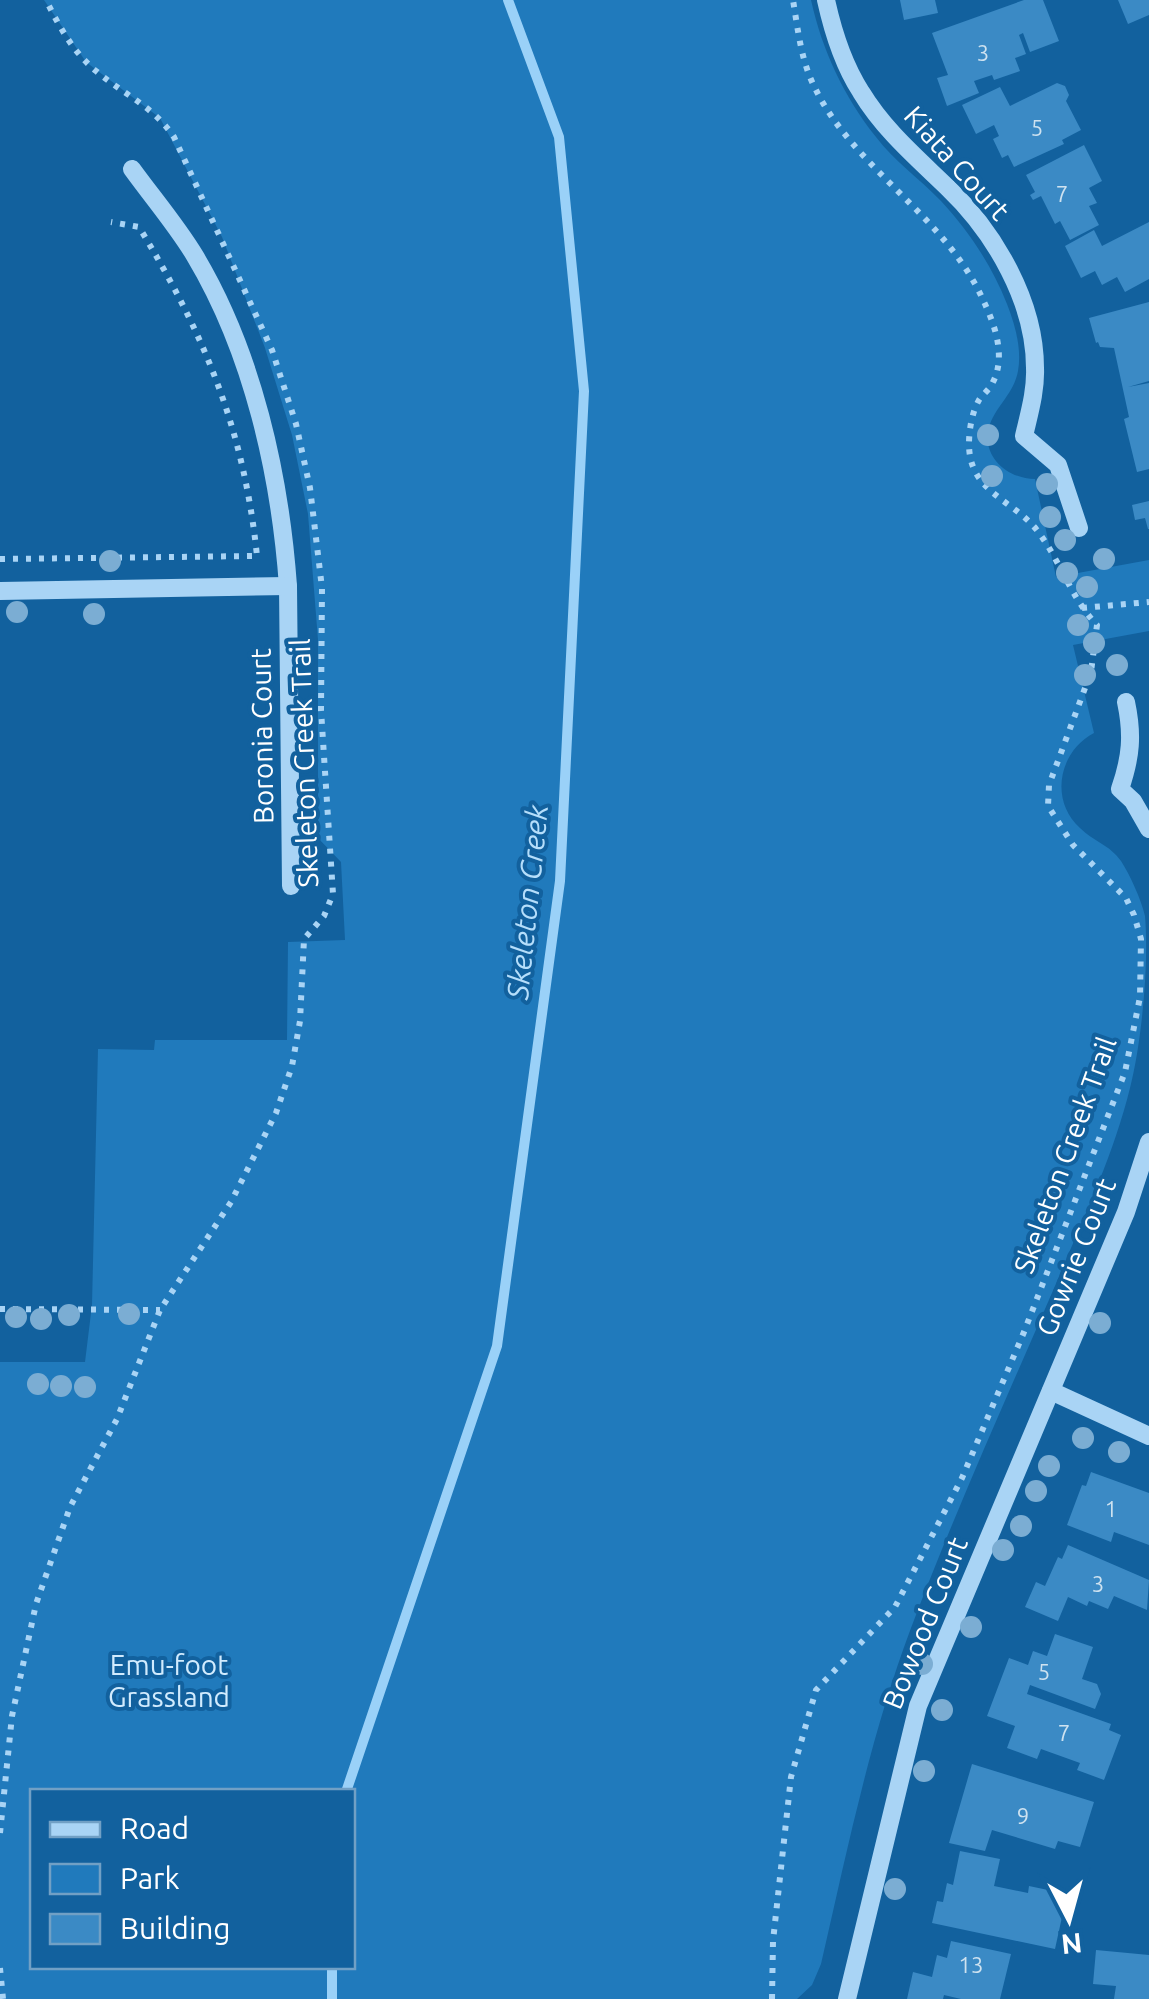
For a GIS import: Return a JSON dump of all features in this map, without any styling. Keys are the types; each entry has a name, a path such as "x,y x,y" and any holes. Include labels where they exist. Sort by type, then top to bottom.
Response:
{"street":[{"name":"Kiata Court","path":"826,0 840,49 860,92 899,142 966,208 1016,286 1030,324 1036,368 1024,436 1058,465 1079,528"},
{"name":"Boronia Court","path":"132,169 196,258 253,392 271,454 288,586 292,886"},
{"path":"0,590 288,586"},
{"path":"1126,702 1131,756 1120,788 1149,829"},
{"name":"Gowrie Court","path":"1051,1391 1126,1212 1149,1142"},
{"path":"1051,1391 1149,1436"},
{"name":"Bowood Court","path":"847,1999 918,1706 1051,1391"}],"path":[{"name":"Skeleton Creek Trail","path":"0,1833 12,1716 36,1604 70,1507 117,1418 160,1310 231,1202 281,1101 300,1021 304,939 324,916 334,894 321,710 322,588 310,488 280,371 165,123 148,106 96,71 74,49 46,0"},
{"name":"Skeleton Creek Trail","path":"772,1999 773,1941 792,1777 816,1690 895,1607 962,1478 1038,1297 1125,1072 1140,997 1141,938 1126,898 1072,845 1048,806 1049,786 1082,704 1096,652 1097,625 1081,608 1036,528 990,493 974,472 970,428 977,403 994,381 999,360 984,301 932,225 834,121 814,86 800,46 794,0"},
{"path":"0,560 257,556 234,428 204,347 179,293 139,227 112,222"},
{"path":"1081,608 1149,602"},
{"path":"0,1310 160,1310"},
{"path":"0,1968 3,1999"}],"green space":[{"name":"Emu-foot Grassland","path":"44,0 811,0 828,55 864,122 961,224 987,263 1007,304 1017,337 1018,371 990,424 988,446 1006,470 1035,479 1056,577 1149,560 1149,631 1073,645 1094,733 1073,751 1062,777 1064,804 1070,817 1121,861 1145,916 1144,1002 1130,1088 1096,1188 963,1499 896,1669 871,1752 821,1964 812,1985 797,1999 0,1999 0,1362 85,1362 92,1305 98,1049 154,1050 155,1040 287,1040 288,942 345,940 341,862 318,838 318,640 308,514 292,435 265,348 222,237 160,118 86,62"}],"building":[{"path":"900,0 935,0 938,13 904,20"},
{"path":"1024,0 1043,0 1059,41 1030,52 1023,33 1019,35 1026,54 1015,58 1020,71 994,80 992,75 974,81 979,93 947,106 937,78 948,75 932,33"},
{"path":"1118,0 1149,0 1149,15 1128,24"},
{"path":"1057,83 1065,86 1069,95 1066,101 1081,130 1062,140 1064,144 1014,167 1008,155 1002,158 993,139 999,136 994,125 976,134 962,105 1000,87 1010,106"},
{"path":"1084,145 1102,181 1089,188 1097,203 1089,206 1099,225 1070,240 1060,221 1055,224 1041,196 1033,200 1030,195 1035,192 1026,175"},
{"path":"1149,222 1149,279 1125,292 1117,277 1102,285 1095,271 1081,278 1065,246 1094,230 1102,246"},
{"path":"1149,302 1149,381 1128,387 1149,383 1149,469 1137,472 1124,419 1129,417 1114,348 1096,343 1089,318"},
{"path":"1149,501 1148,529 1145,518 1135,520 1132,505"},
{"path":"1091,1472 1149,1493 1149,1545 1114,1532 1111,1542 1067,1525"},
{"path":"1068,1545 1149,1580 1147,1610 1114,1596 1108,1609 1089,1601 1087,1606 1068,1597 1058,1621 1025,1607 1036,1582 1045,1586"},
{"path":"1055,1634 1093,1647 1082,1679 1097,1684 1101,1694 1095,1709 1030,1685 1027,1694 1111,1724 1109,1730 1121,1735 1104,1780 1077,1770 1080,1763 1041,1749 1037,1759 1007,1748 1015,1726 987,1716 1009,1658 1028,1665 1033,1651 1047,1656"},
{"path":"972,1764 1094,1802 1080,1847 1058,1841 1055,1849 992,1830 985,1851 949,1843"},
{"path":"960,1851 1000,1859 994,1886 1028,1893 1029,1886 1067,1894 1055,1949 932,1923 937,1901 943,1902 947,1883 953,1885"},
{"path":"951,1941 1011,1954 1000,1999 944,1995 943,1999 907,1999 913,1972 932,1977 937,1955 947,1958"},
{"path":"1096,1950 1149,1955 1149,1999 1114,1999 1116,1986 1093,1984"}],"waterway":[{"name":"Skeleton Creek","path":"347,1789 497,1346 560,881 584,391 559,137 508,0"},
{"name":"Skeleton Creek","path":"332,1969 332,1999"}]}
